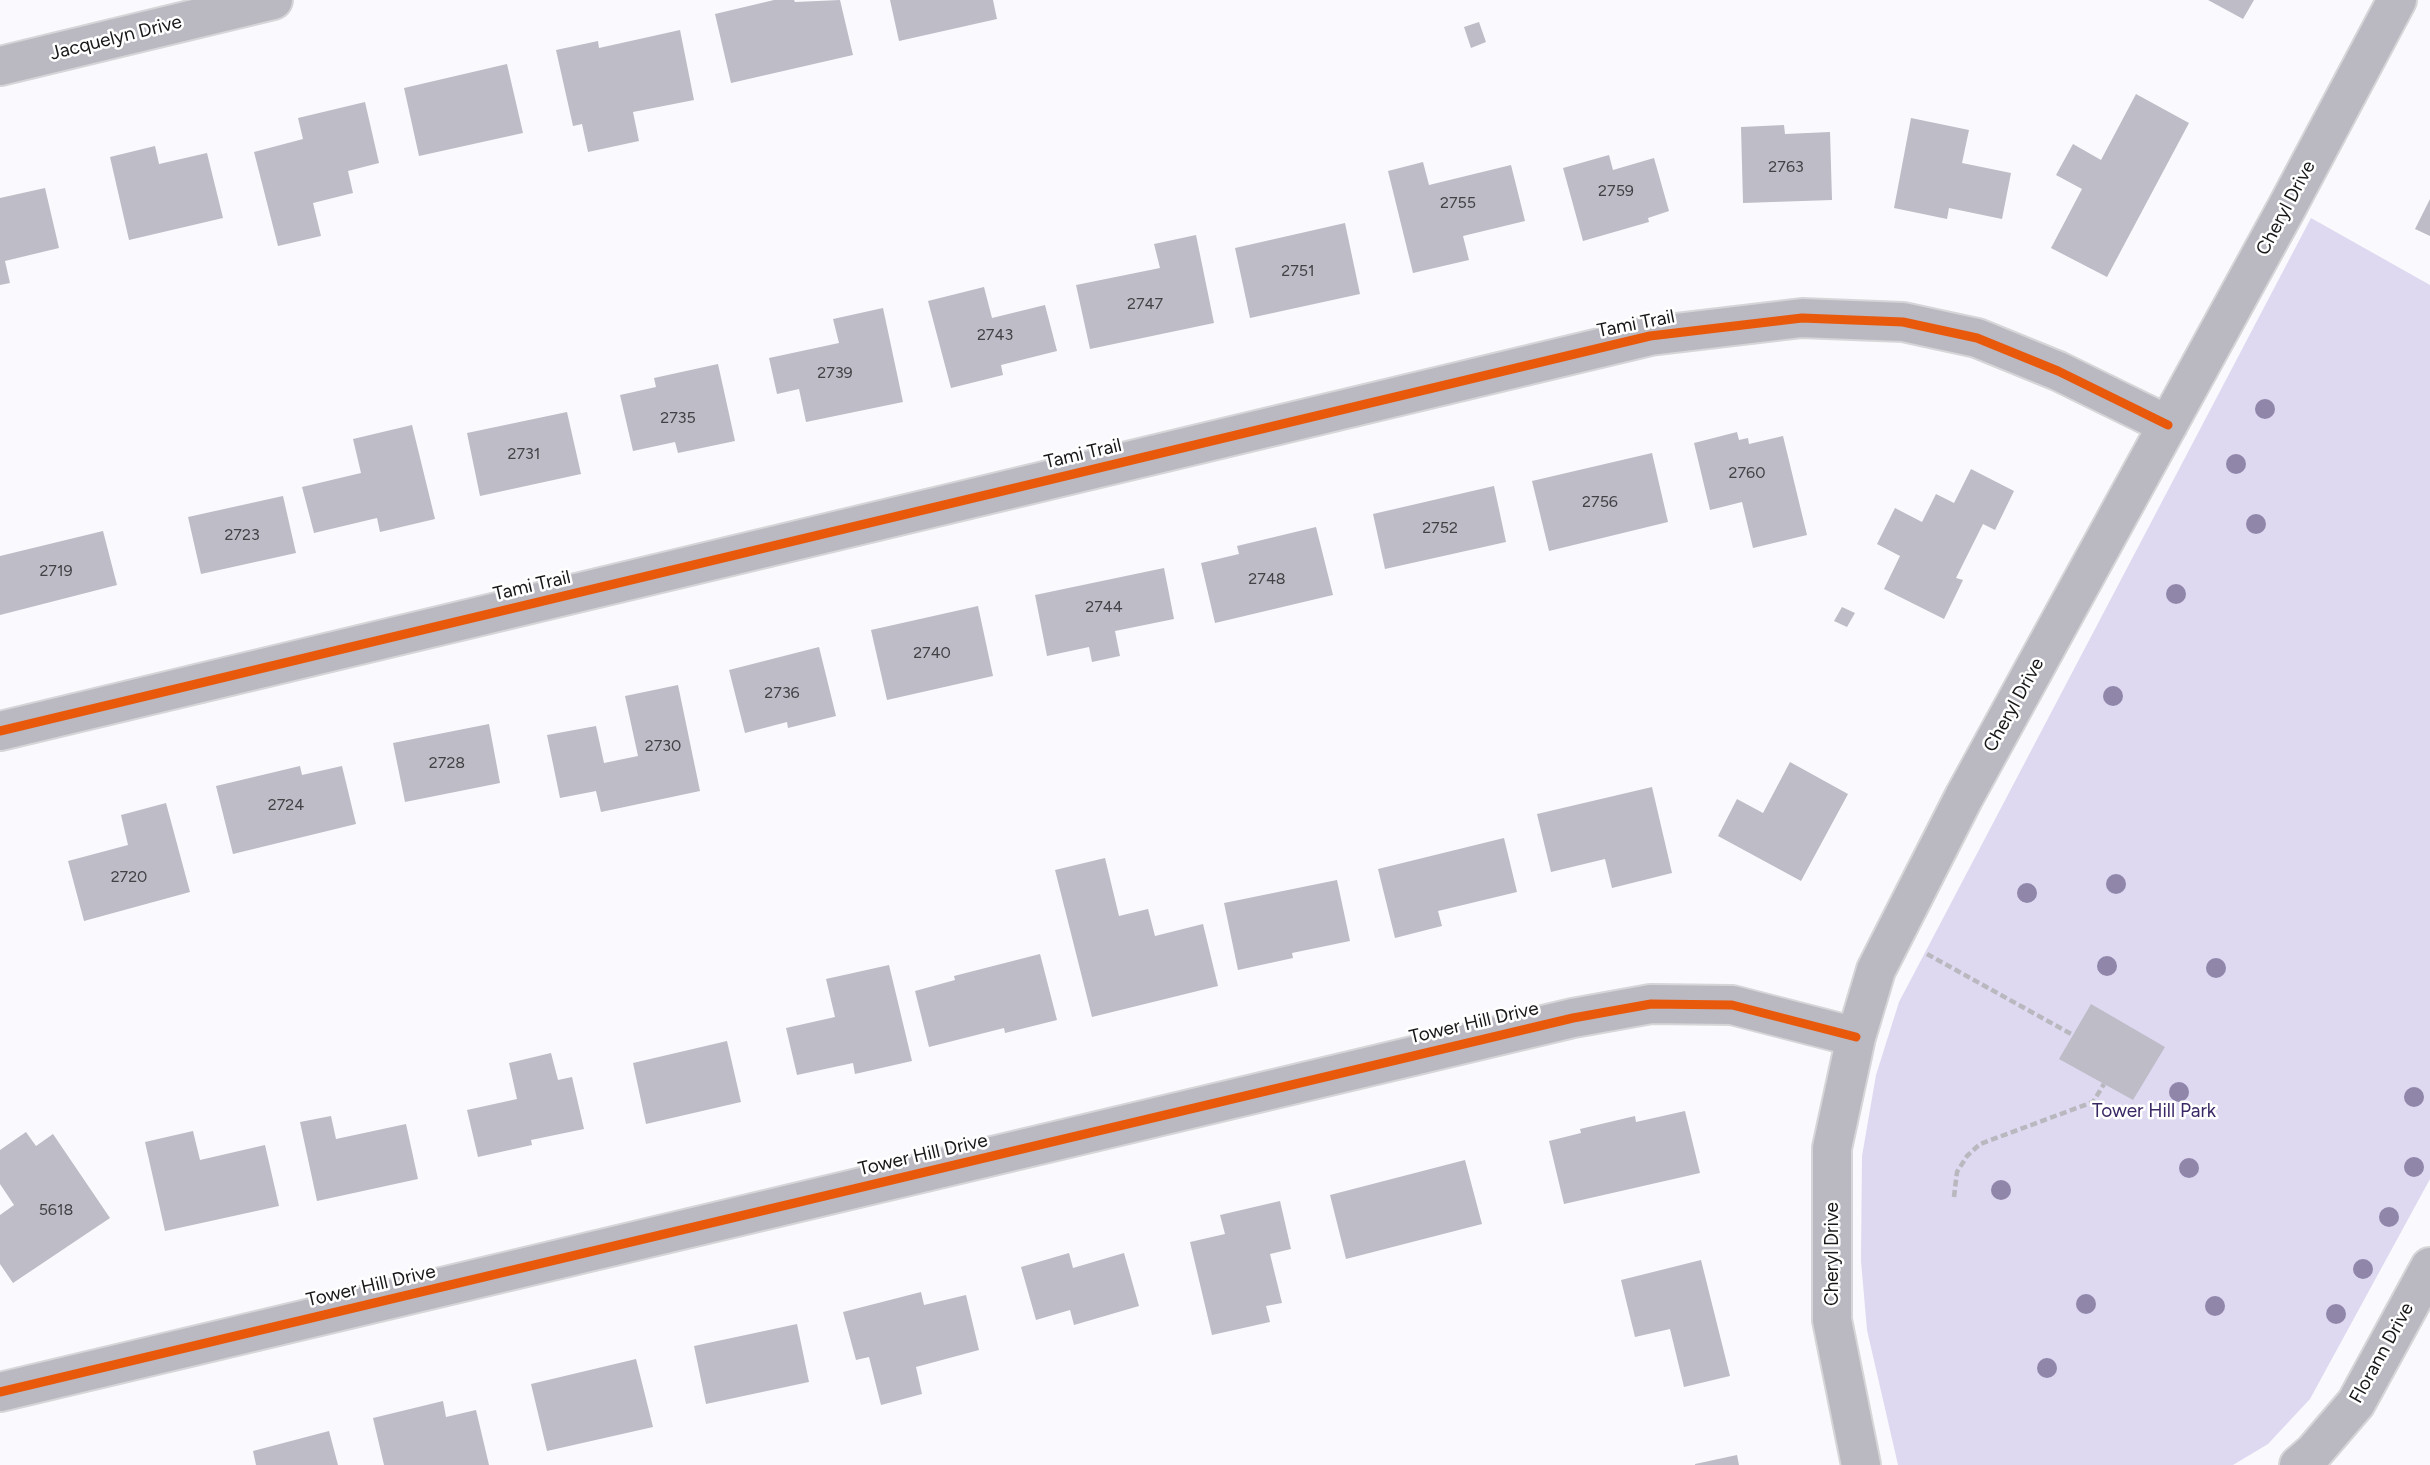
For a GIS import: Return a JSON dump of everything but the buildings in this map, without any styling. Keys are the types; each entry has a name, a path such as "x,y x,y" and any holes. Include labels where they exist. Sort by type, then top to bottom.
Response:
{"street":[{"name":"Cheryl Drive","path":"1861,1465 1832,1320 1832,1148 1856,1037 1876,970 1964,797 2397,0"},
{"name":"Jacquelyn Drive","path":"0,66 264,1"},
{"name":"Tami Trail","path":"0,731 1650,336 1802,318 1903,322 1976,338 2058,372 2168,425"},
{"name":"Tower Hill Drive","path":"0,1392 1573,1018 1651,1004 1732,1005 1856,1037"},
{"name":"Florann Drive","path":"2299,1465 2314,1452 2356,1403 2430,1267"}],"path":[{"path":"1894,935 2073,1035"},
{"path":"1954,1197 1957,1172 1967,1156 1980,1144 2093,1102 2104,1083"}],"green space":[{"name":"Tower Hill Park","path":"2311,218 2430,285 2430,1179 2310,1399 2268,1444 2233,1465 1898,1465 1867,1330 1861,1261 1862,1156 1876,1075 1899,1002"}],"cycle path":[{"path":"0,731 1650,336 1802,318 1903,322 1977,338 2058,371 2168,425"},
{"path":"0,1392 1573,1018 1651,1004 1732,1005 1856,1037"}]}
